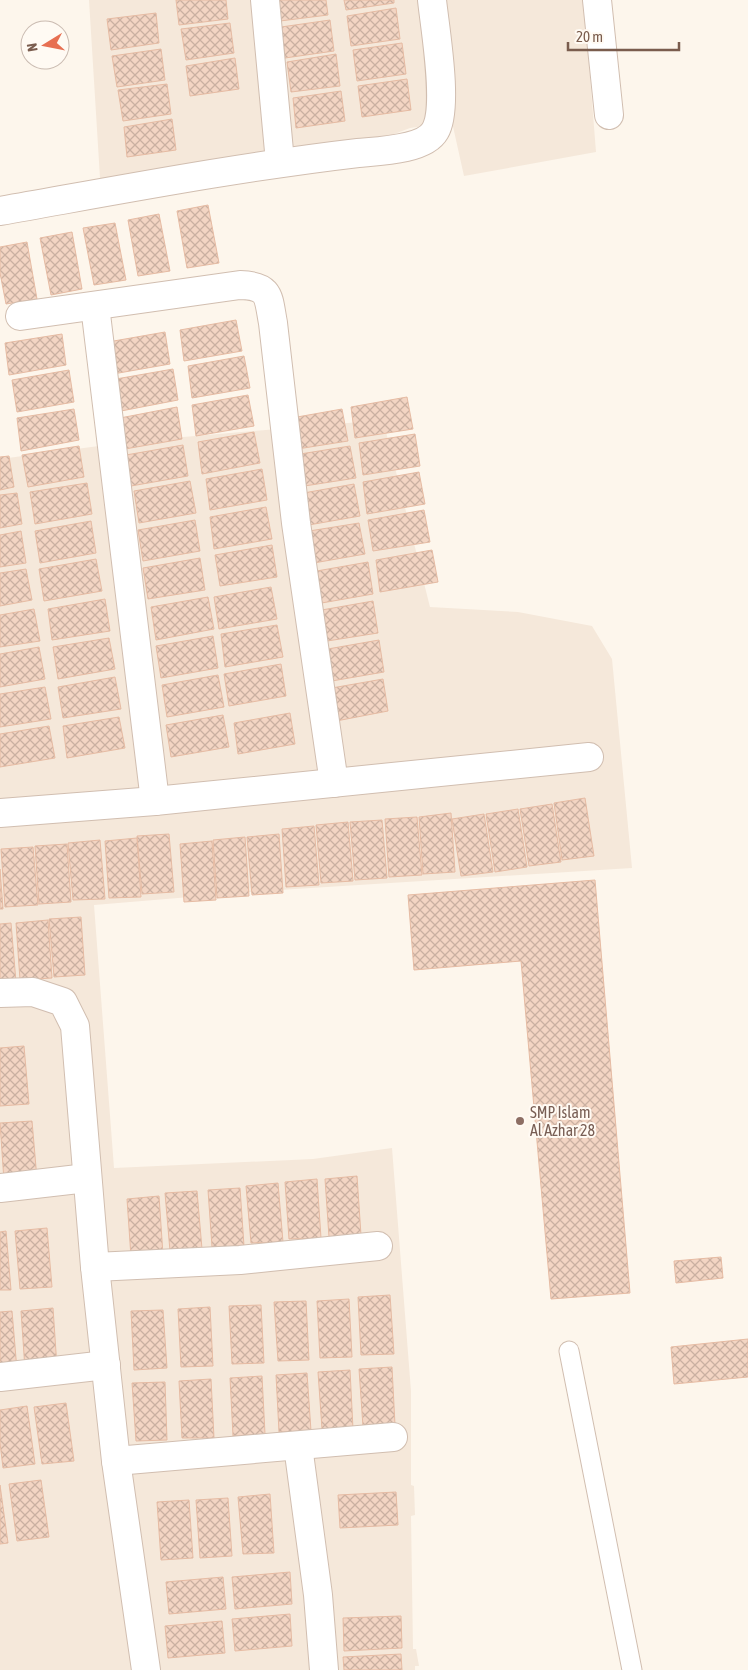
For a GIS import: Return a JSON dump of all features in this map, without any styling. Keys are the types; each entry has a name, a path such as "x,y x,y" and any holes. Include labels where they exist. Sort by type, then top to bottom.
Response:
{"street":[{"path":"265,0 280,162"},
{"path":"0,211 280,162 398,148 421,142 435,132 442,112 432,0"},
{"path":"597,0 609,115"},
{"path":"20,316 240,285 256,286 267,295 273,323 296,523 334,783"},
{"path":"95,306 155,801"},
{"path":"0,813 155,801 588,757"},
{"path":"0,993 33,992 63,1002 74,1026 95,1267 116,1461 146,1670"},
{"path":"0,1188 87,1178"},
{"path":"95,1267 240,1260 378,1246"},
{"path":"0,1377 106,1364"},
{"path":"116,1461 393,1437"},
{"path":"298,1446 318,1596 324,1670"}],"lane":[{"path":"569,1351 632,1670"}],"shaded area":[{"path":"89,0 584,0 596,152 464,176 452,122 410,128 389,136 94,186 100,178"},
{"path":"383,420 430,607 518,612 592,626 612,659 632,868 263,891 94,905 114,1168 313,1159 392,1148 411,1391 411,1485 414,1486 415,1515 411,1516 413,1649 416,1649 419,1666 415,1666 415,1670 0,1670 0,459 137,441"}],"building":[{"path":"176,0 226,0 228,19 179,25"},
{"path":"277,0 326,0 328,15 280,21"},
{"path":"344,0 394,0 394,3 346,10"},
{"path":"396,8 400,39 351,46 347,16"},
{"path":"156,13 159,43 111,50 107,19"},
{"path":"330,20 334,51 285,58 281,27"},
{"path":"230,23 234,53 186,60 181,29"},
{"path":"402,43 406,74 357,81 353,50"},
{"path":"161,49 165,80 117,87 112,56"},
{"path":"336,54 340,86 291,92 287,62"},
{"path":"235,58 239,89 190,96 186,66"},
{"path":"407,79 411,110 362,117 358,86"},
{"path":"167,84 171,114 123,121 118,90"},
{"path":"341,91 345,121 296,128 293,98"},
{"path":"172,119 176,150 127,157 124,127"},
{"path":"208,205 219,263 187,268 177,211"},
{"path":"159,214 170,271 138,276 128,220"},
{"path":"115,223 126,280 94,285 83,228"},
{"path":"72,232 82,289 51,295 40,238"},
{"path":"27,242 37,299 6,304 0,273 0,247"},
{"path":"236,320 242,351 184,361 180,330"},
{"path":"165,332 170,364 113,374 108,342"},
{"path":"62,334 66,365 9,375 5,343"},
{"path":"244,356 250,388 192,398 188,366"},
{"path":"173,369 178,400 121,411 116,379"},
{"path":"69,370 74,402 17,412 12,380"},
{"path":"248,395 254,426 196,436 192,405"},
{"path":"407,397 413,429 355,438 351,407"},
{"path":"177,407 182,439 125,449 120,418"},
{"path":"74,409 79,440 21,451 17,418"},
{"path":"342,409 348,441 291,450 286,419"},
{"path":"254,432 260,463 202,474 198,442"},
{"path":"415,434 420,466 363,475 359,443"},
{"path":"183,445 188,476 131,486 126,455"},
{"path":"79,446 84,477 28,487 22,455"},
{"path":"350,446 356,478 298,487 294,455"},
{"path":"9,456 14,487 0,490 0,457"},
{"path":"262,469 267,500 210,510 206,479"},
{"path":"419,472 425,504 367,514 363,482"},
{"path":"190,481 196,513 139,523 134,491"},
{"path":"87,483 92,514 35,524 30,492"},
{"path":"354,484 360,516 303,526 298,494"},
{"path":"17,493 22,524 0,528 0,495"},
{"path":"266,507 272,539 214,549 210,517"},
{"path":"424,510 430,542 373,551 368,520"},
{"path":"195,520 200,551 143,561 138,530"},
{"path":"91,521 96,553 40,563 35,531"},
{"path":"359,523 365,554 308,564 303,532"},
{"path":"21,531 26,563 0,567 0,535"},
{"path":"272,545 277,577 220,586 215,555"},
{"path":"432,550 438,582 380,592 376,560"},
{"path":"200,558 205,590 148,599 143,568"},
{"path":"96,559 102,591 44,601 39,569"},
{"path":"368,562 373,594 316,604 311,572"},
{"path":"26,569 32,600 0,606 0,573"},
{"path":"271,587 277,619 219,629 214,597"},
{"path":"208,597 214,629 156,640 151,607"},
{"path":"105,599 110,631 52,640 48,609"},
{"path":"373,601 378,633 321,642 316,611"},
{"path":"34,609 40,641 0,647 0,615"},
{"path":"277,625 283,657 225,667 221,634"},
{"path":"213,636 218,668 161,678 156,646"},
{"path":"109,638 115,669 58,679 53,647"},
{"path":"379,640 384,672 326,682 322,650"},
{"path":"39,647 45,679 0,687 0,654"},
{"path":"281,664 286,696 229,706 224,674"},
{"path":"218,675 224,707 167,717 162,685"},
{"path":"115,677 121,709 63,718 58,687"},
{"path":"383,679 388,711 331,722 326,689"},
{"path":"45,687 51,719 0,727 0,694"},
{"path":"290,713 295,744 238,754 234,723"},
{"path":"223,715 229,747 171,757 166,725"},
{"path":"119,717 125,748 67,758 63,726"},
{"path":"49,726 55,758 0,767 0,734"},
{"path":"585,798 594,856 562,860 554,803"},
{"path":"552,804 561,862 529,866 520,809"},
{"path":"518,809 527,867 495,872 486,814"},
{"path":"451,813 455,872 423,874 419,817"},
{"path":"484,814 493,872 461,876 452,819"},
{"path":"417,817 422,875 389,877 385,819"},
{"path":"382,820 387,878 355,880 350,822"},
{"path":"348,822 353,881 321,883 316,825"},
{"path":"314,826 319,885 286,887 282,829"},
{"path":"169,834 174,892 142,894 137,836"},
{"path":"279,834 283,893 252,895 247,837"},
{"path":"245,837 249,896 217,898 213,840"},
{"path":"137,838 141,897 109,898 105,841"},
{"path":"100,840 105,899 73,900 68,843"},
{"path":"212,841 216,900 184,902 180,844"},
{"path":"67,844 71,902 39,904 35,846"},
{"path":"33,847 38,905 5,907 1,849"},
{"path":"0,869 3,909 0,909"},
{"path":"595,880 630,1293 551,1299 521,961 414,970 408,895"},
{"path":"81,917 85,975 54,977 49,919"},
{"path":"48,920 52,978 20,980 16,923"},
{"path":"11,923 16,982 0,983 0,924"},
{"path":"24,1046 29,1104 0,1106 0,1048"},
{"path":"32,1121 37,1179 4,1181 0,1123"},
{"path":"357,1176 361,1235 329,1237 325,1179"},
{"path":"317,1179 321,1238 289,1239 285,1182"},
{"path":"278,1183 283,1242 251,1243 246,1186"},
{"path":"240,1188 244,1246 212,1247 208,1190"},
{"path":"197,1191 202,1249 170,1251 165,1193"},
{"path":"159,1196 163,1255 131,1257 127,1199"},
{"path":"47,1228 52,1287 20,1289 15,1231"},
{"path":"6,1231 11,1290 0,1290 0,1232"},
{"path":"721,1257 723,1278 676,1283 674,1261"},
{"path":"390,1295 394,1354 361,1355 358,1297"},
{"path":"349,1299 352,1357 320,1358 317,1301"},
{"path":"306,1301 309,1360 278,1361 274,1302"},
{"path":"261,1305 264,1363 232,1364 229,1306"},
{"path":"210,1307 213,1366 181,1367 178,1309"},
{"path":"53,1308 57,1367 25,1369 21,1311"},
{"path":"163,1310 167,1368 134,1370 131,1311"},
{"path":"12,1311 17,1370 0,1371 0,1312"},
{"path":"748,1339 748,1377 674,1384 671,1347"},
{"path":"392,1367 395,1425 363,1427 359,1369"},
{"path":"350,1370 353,1429 322,1429 318,1372"},
{"path":"307,1373 311,1431 279,1432 276,1375"},
{"path":"262,1376 265,1434 233,1436 230,1378"},
{"path":"211,1379 214,1438 182,1438 179,1381"},
{"path":"165,1382 167,1440 136,1441 132,1383"},
{"path":"66,1403 74,1461 42,1464 34,1407"},
{"path":"27,1406 35,1464 3,1468 0,1443 0,1410"},
{"path":"41,1480 49,1537 17,1541 9,1484"},
{"path":"0,1485 8,1543 0,1544"},
{"path":"396,1492 398,1525 340,1528 338,1495"},
{"path":"270,1494 274,1553 243,1554 238,1497"},
{"path":"228,1498 232,1556 200,1558 196,1500"},
{"path":"189,1500 193,1558 161,1560 157,1502"},
{"path":"290,1572 292,1604 235,1609 232,1577"},
{"path":"223,1577 226,1609 169,1614 166,1582"},
{"path":"290,1614 292,1646 235,1651 232,1619"},
{"path":"401,1616 402,1648 344,1651 343,1618"},
{"path":"222,1621 225,1653 168,1658 165,1626"},
{"path":"401,1654 402,1670 344,1670 343,1657"}],"place":[{"name":"SMP Islam Al Azhar 28","path":"520,1121"}]}
